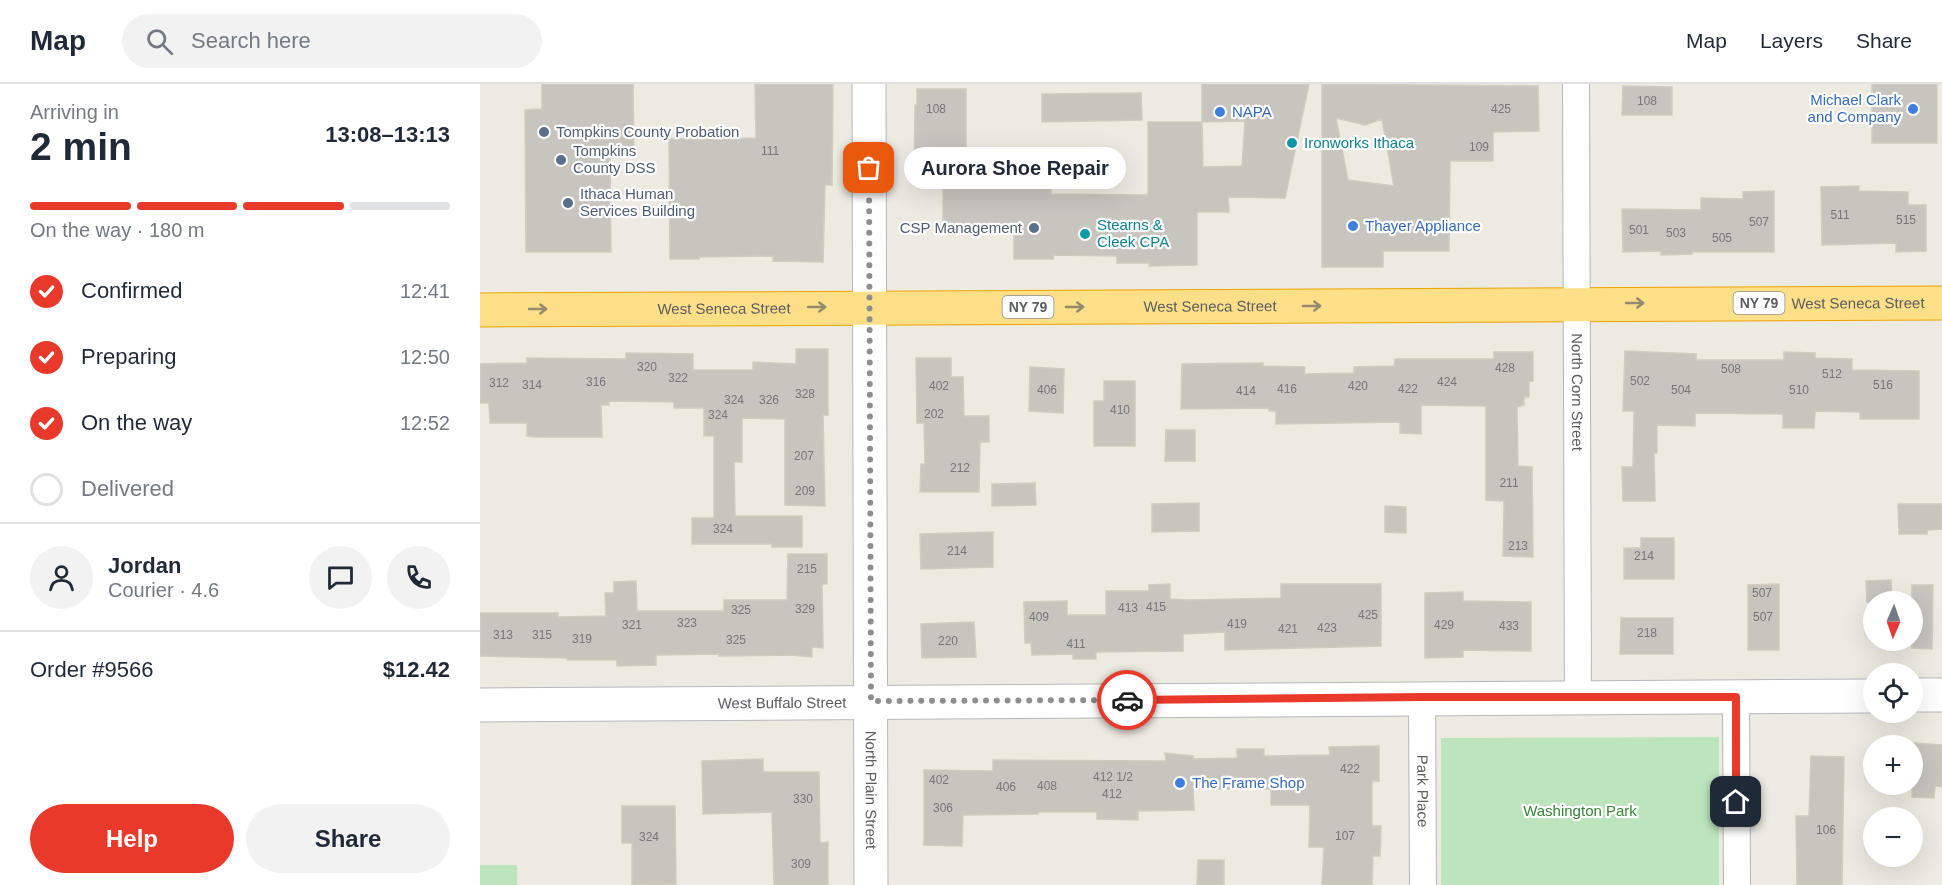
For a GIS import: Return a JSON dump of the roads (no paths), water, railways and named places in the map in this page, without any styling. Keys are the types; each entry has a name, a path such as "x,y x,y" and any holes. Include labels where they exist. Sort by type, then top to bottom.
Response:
{"highway":[{"name":"West Seneca Street","path":"480,310 1942,303"}],"street":[{"name":"North Plain Street","path":"869,84 872,885"},
{"name":"North Corn Street","path":"1576,84 1578,698"},
{"path":"1923,695 1942,695"},
{"name":"West Buffalo Street","path":"480,705 1422,697 1863,696"},
{"name":"Park Place","path":"1422,697 1423,885"},
{"path":"1736,697 1737,885"}],"place":[{"name":"Michael Clark and Company","path":"1913,109"},
{"name":"NAPA","path":"1220,112"},
{"name":"Tompkins County Probation","path":"544,132"},
{"name":"Ironworks Ithaca","path":"1292,143"},
{"name":"Tompkins County DSS","path":"561,160"},
{"name":"Aurora Shoe Repair","path":"869,168"},
{"name":"Ithaca Human Services Building","path":"568,203"},
{"name":"Thayer Appliance","path":"1353,226"},
{"name":"CSP Management","path":"1034,228"},
{"name":"Stearns & Cleek CPA","path":"1085,234"},
{"name":"The Frame Shop","path":"1180,783"}],"park label":[{"name":"Washington Park","path":"1580,811"}]}
